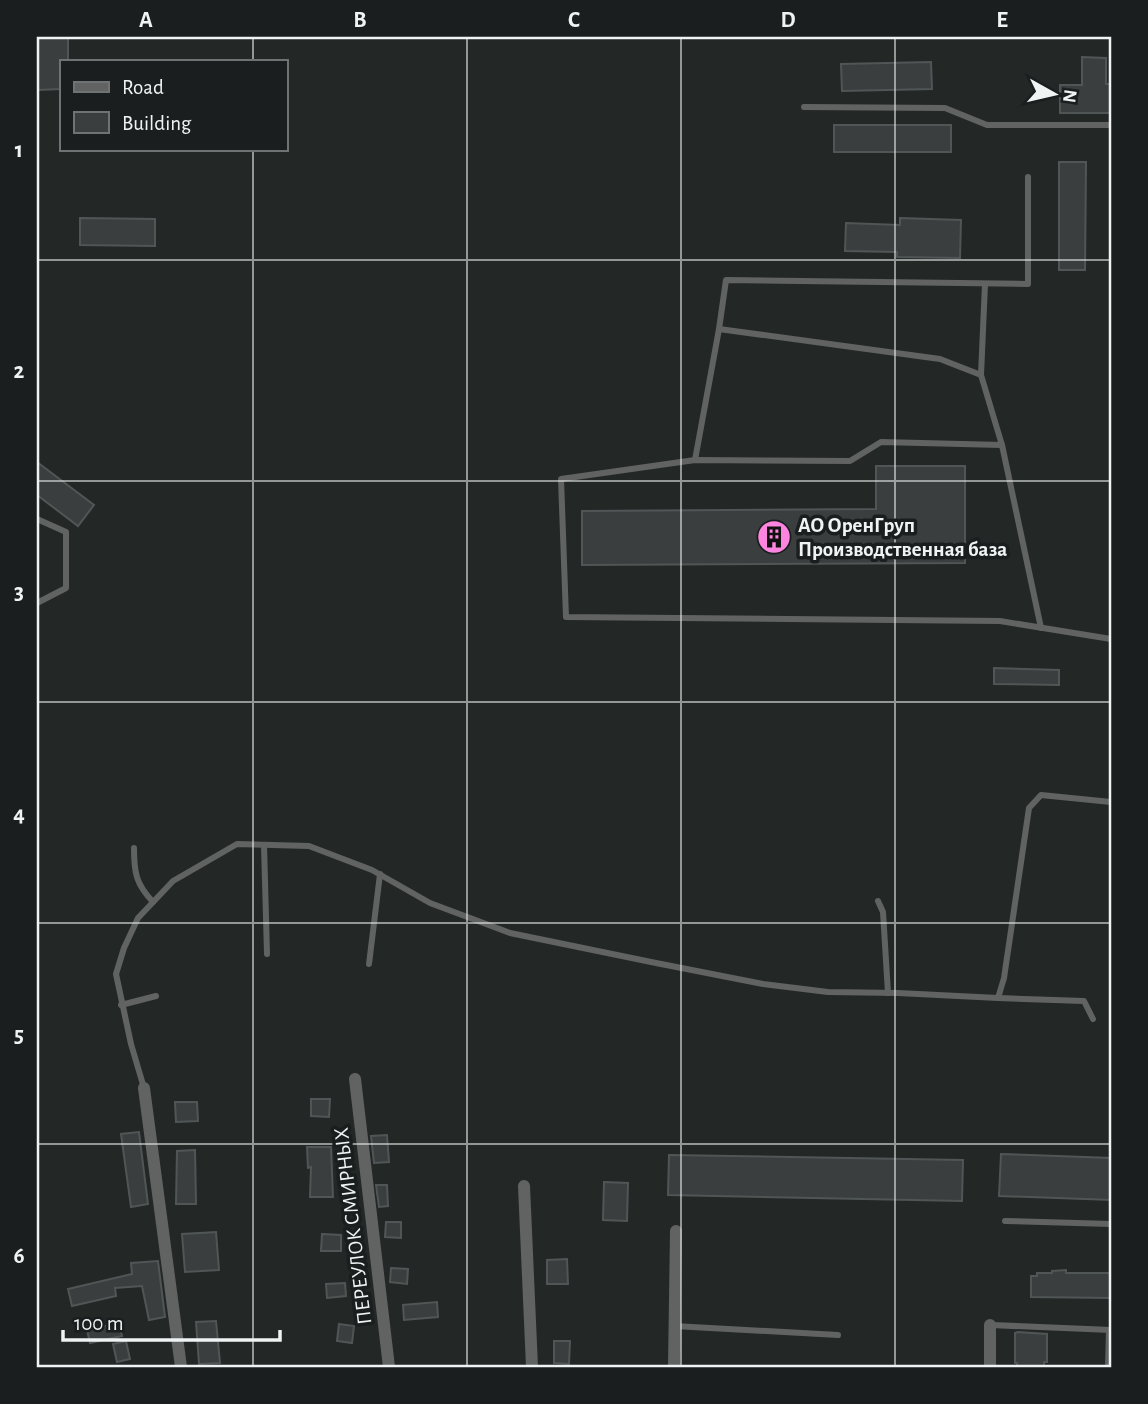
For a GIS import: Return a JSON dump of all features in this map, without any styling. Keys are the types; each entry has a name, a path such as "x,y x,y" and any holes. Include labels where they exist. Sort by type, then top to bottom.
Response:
{"street":[{"name":"ПЕРЕУЛОК СМИРНЫХ","path":"355,1079 388,1367"},
{"path":"144,1088 181,1367"},
{"path":"524,1186 532,1367"},
{"path":"674,1367 676,1231"},
{"path":"990,1325 990,1367"}],"lane":[{"path":"804,107 945,108 987,125 1111,125"},
{"path":"695,460 726,280 1028,284 1028,177"},
{"path":"985,284 981,375 1002,445 1041,628"},
{"path":"719,329 940,359 981,375"},
{"path":"1002,445 881,442 850,461 695,460 561,479 566,617 1000,621 1111,639"},
{"path":"37,519 66,532 66,588 37,603"},
{"path":"998,998 1004,978 1029,808 1041,795 1111,802"},
{"path":"144,1088 121,1005 116,974 124,948 138,918 173,881 237,844 309,846 380,874 430,903 510,933 764,984 828,992 1084,1001 1093,1018"},
{"path":"264,845 267,954"},
{"path":"134,848 134,864 140,889 153,902"},
{"path":"369,964 380,874"},
{"path":"878,901 883,912 888,993"},
{"path":"121,1005 156,996"},
{"path":"1005,1221 1111,1224"},
{"path":"990,1325 1110,1330 1108,1367"},
{"path":"674,1326 838,1335"}],"building":[{"path":"37,37 68,37 68,60 60,60 60,89 38,90"},
{"path":"1082,57 1106,58 1106,84 1111,84 1111,113 1060,113 1060,85 1082,85"},
{"path":"931,62 932,89 842,91 841,64"},
{"path":"834,125 951,125 951,152 834,152"},
{"path":"1059,162 1086,162 1085,270 1059,270"},
{"path":"80,218 155,219 155,246 80,245"},
{"path":"900,218 961,220 960,258 897,257 897,252 845,251 846,223 900,225"},
{"path":"37,462 94,505 78,526 37,495"},
{"name":"АО ОренГруп Производственная база","path":"876,466 965,466 965,563 582,565 582,511 876,509"},
{"path":"994,668 1059,670 1059,685 994,684"},
{"path":"311,1099 330,1099 329,1117 311,1116"},
{"path":"175,1102 197,1102 198,1121 176,1122"},
{"path":"139,1132 148,1204 131,1207 121,1134"},
{"path":"387,1135 389,1162 374,1163 371,1136"},
{"path":"307,1147 331,1147 333,1197 310,1197 311,1167 308,1168"},
{"path":"195,1150 196,1204 176,1204 177,1151"},
{"path":"1001,1154 1111,1158 1111,1200 999,1196"},
{"path":"669,1155 963,1160 962,1201 668,1195"},
{"path":"604,1182 628,1183 627,1221 603,1220"},
{"path":"376,1185 387,1185 388,1206 379,1207"},
{"path":"386,1222 401,1222 401,1238 385,1237"},
{"path":"216,1232 219,1270 185,1272 182,1234"},
{"path":"322,1234 341,1235 341,1251 321,1251"},
{"path":"567,1259 568,1284 547,1284 547,1260"},
{"path":"158,1261 165,1317 149,1320 142,1286 115,1288 116,1296 72,1306 68,1289 132,1274 131,1263"},
{"path":"391,1268 408,1269 407,1284 390,1282"},
{"path":"1066,1270 1066,1273 1111,1273 1111,1298 1031,1297 1031,1276"},
{"path":"345,1283 346,1296 327,1298 326,1284"},
{"path":"437,1302 438,1317 404,1320 403,1305"},
{"path":"216,1321 220,1363 199,1364 196,1322"},
{"path":"119,1323 122,1336 90,1343 87,1330"},
{"path":"339,1324 354,1326 352,1343 337,1341"},
{"path":"1015,1333 1047,1334 1047,1362 1044,1362 1044,1367 1017,1367"},
{"path":"126,1341 130,1359 117,1362 113,1344"},
{"path":"554,1341 570,1341 569,1364 554,1363"}],"place":[{"name":"АО ОренГруп Производственная база","path":"774,537"}]}
